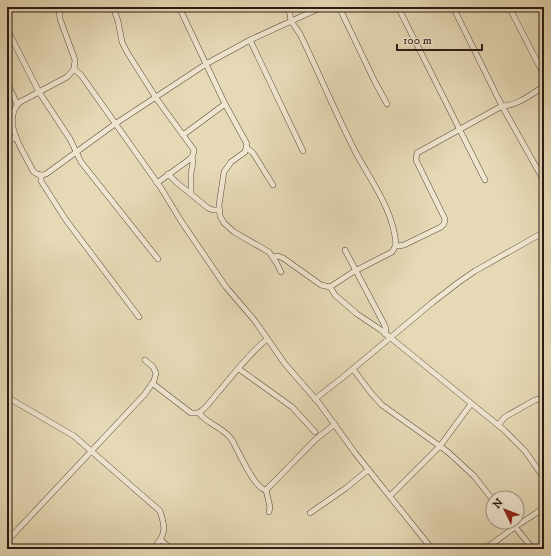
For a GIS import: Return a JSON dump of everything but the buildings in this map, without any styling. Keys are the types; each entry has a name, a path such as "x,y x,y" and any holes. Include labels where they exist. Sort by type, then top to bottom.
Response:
{"street":[{"path":"59,7 60,19 75,60 74,69 67,77 17,104 12,118 16,137 33,171 36,174 41,175 46,174 116,124 206,64 250,40 322,7"},
{"path":"113,7 118,21 122,42 127,52 156,98 194,150 192,157 191,194"},
{"path":"179,7 247,148 253,153 273,185"},
{"path":"273,257 278,256 283,258 321,285 330,287 392,252 396,245 389,218 381,197 356,152 300,34 292,21 287,7"},
{"path":"339,7 387,104"},
{"path":"398,7 485,180"},
{"path":"453,7 502,106 543,179"},
{"path":"508,7 544,75"},
{"path":"7,29 38,92 70,139 81,162 158,259"},
{"path":"250,40 303,151"},
{"path":"74,69 81,75 157,183 219,278 255,321 296,378 315,398 368,470 432,549"},
{"path":"7,82 17,104"},
{"path":"396,245 404,245 441,227 444,224 445,219 416,160 416,156 419,152 502,106 516,104 544,86"},
{"path":"183,135 225,104"},
{"path":"7,142 16,137"},
{"path":"247,148 244,154 231,162 224,172 219,210 222,220 227,226 241,237 264,248 273,257 281,272"},
{"path":"157,183 192,157"},
{"path":"168,174 208,208 219,210"},
{"path":"41,175 41,181 59,212 139,317"},
{"path":"315,398 353,369 459,282 475,271 544,232"},
{"path":"345,250 384,324 386,329 385,334"},
{"path":"330,287 335,295 357,314 385,334 498,425 525,451 544,478"},
{"path":"152,384 191,412 195,414 199,413 267,339"},
{"path":"7,541 93,451 146,392 152,384 156,371 145,360"},
{"path":"239,369 292,407 315,432"},
{"path":"353,369 382,405 440,446 464,467 485,491"},
{"path":"7,397 63,428 93,451 160,511 165,525 161,540 153,549"},
{"path":"498,425 506,417 535,400 539,398 544,400"},
{"path":"390,496 440,446 471,404"},
{"path":"199,413 228,435 248,471 261,488 266,490"},
{"path":"266,490 316,439 335,424"},
{"path":"310,513 346,488 368,470"},
{"path":"266,490 270,507 269,512"},
{"path":"525,518 544,508"},
{"path":"485,549 506,530"},
{"path":"518,530 533,549"},
{"path":"161,540 171,549"}]}
